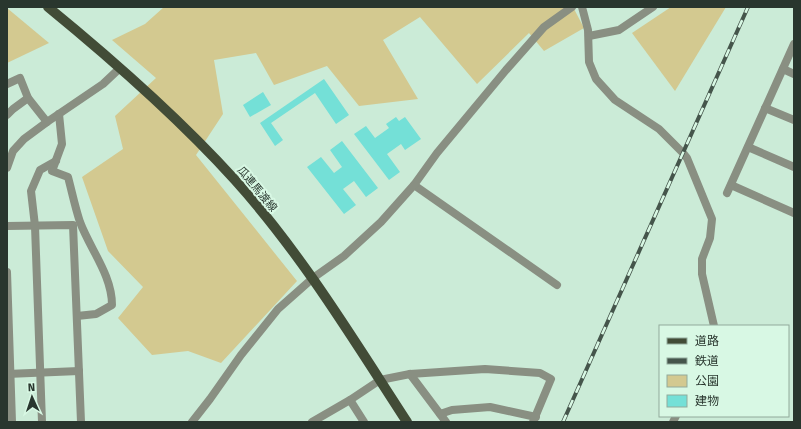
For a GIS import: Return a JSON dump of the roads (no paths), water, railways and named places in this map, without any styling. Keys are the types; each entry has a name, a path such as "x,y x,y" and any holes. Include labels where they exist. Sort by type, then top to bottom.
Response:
{"main road":[{"name":"瓜連馬渡線","path":"48,7 149,93 235,180 313,278 407,422"}],"street":[{"path":"192,422 241,355 278,309 313,278 344,256 381,222 414,185 437,153 544,27 572,7"},
{"path":"582,7 588,30 589,62 596,79 615,100 659,129 683,153 712,220 710,238 702,259 702,274 714,325"},
{"path":"588,36 619,30 653,7"},
{"path":"727,193 794,44"},
{"path":"7,168 13,151 24,139 103,84 120,68"},
{"path":"783,69 794,74"},
{"path":"7,84 20,78 28,98 47,122"},
{"path":"7,115 13,108 28,98"},
{"path":"765,108 794,120"},
{"path":"59,114 62,144 52,171 68,177 80,222 105,275 112,294 112,305 96,314 77,316"},
{"path":"748,147 794,166"},
{"path":"42,422 35,226 31,191 40,170 56,161"},
{"path":"414,185 557,284"},
{"path":"731,185 794,213"},
{"path":"7,226 73,225 82,422"},
{"path":"7,272 9,374 12,422"},
{"path":"312,422 350,400 380,380 410,374 485,369 540,373 551,379 534,419 490,407 452,410 440,414"},
{"path":"9,374 79,371"},
{"path":"410,374 446,422"},
{"path":"350,400 362,421"}],"railway":[{"path":"563,422 748,7"}]}
